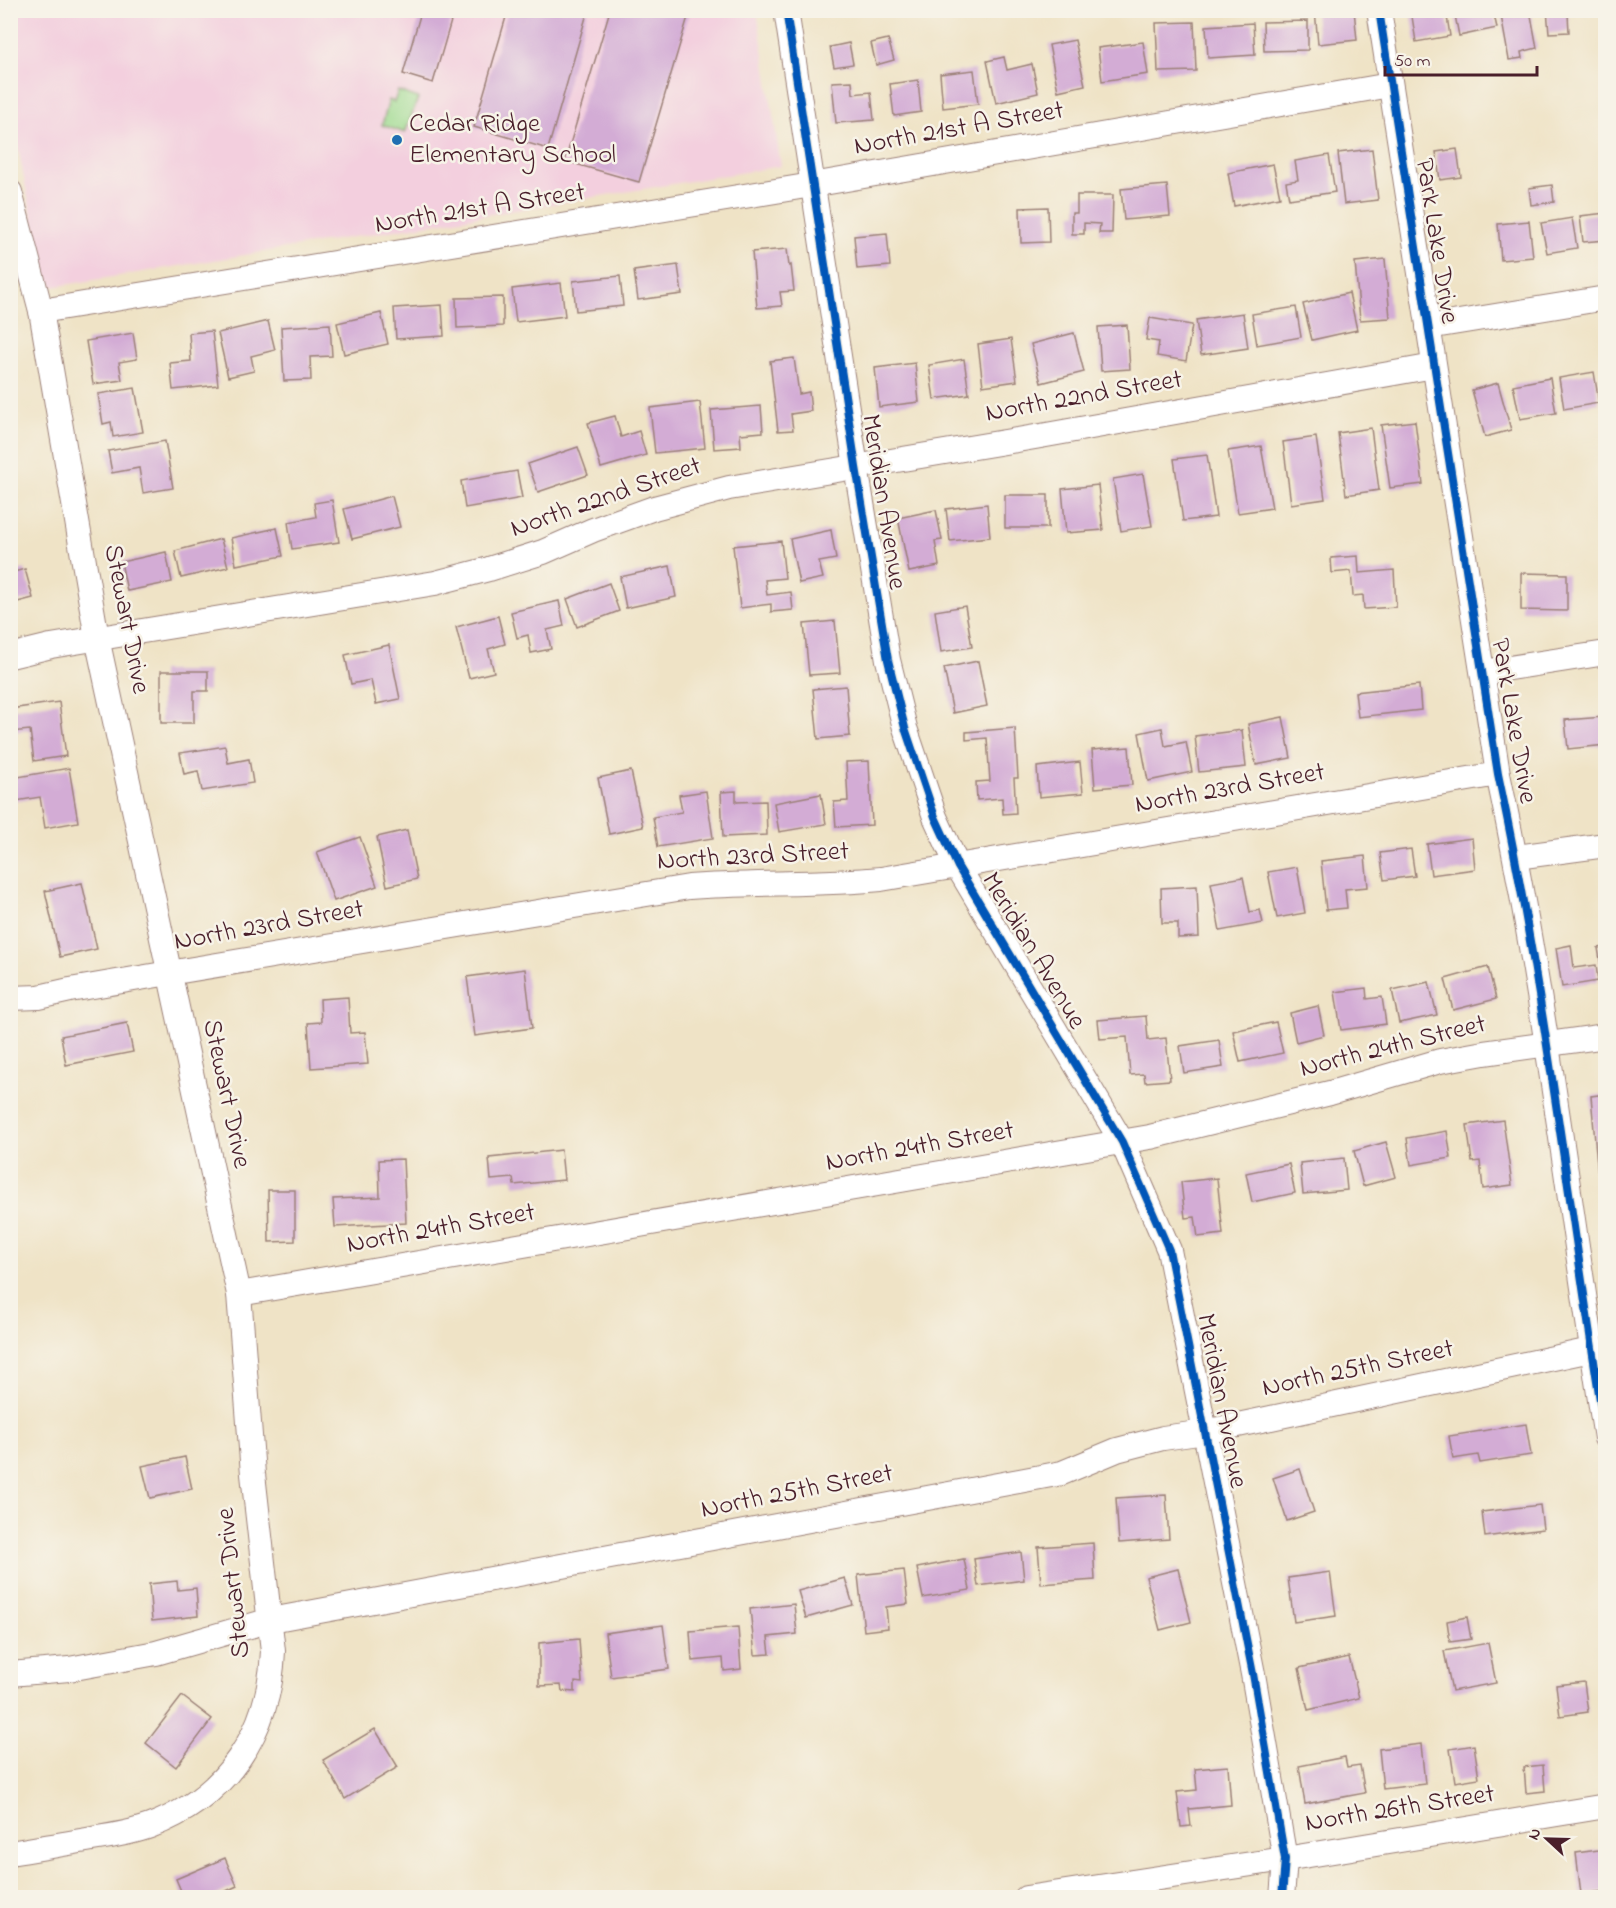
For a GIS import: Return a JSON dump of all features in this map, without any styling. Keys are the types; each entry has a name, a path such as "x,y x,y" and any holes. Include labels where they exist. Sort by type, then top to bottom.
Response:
{"street":[{"name":"Meridian Avenue","path":"786,10 856,467 888,660 905,728 935,817 958,867 1122,1142 1169,1250 1253,1674 1285,1859 1282,1898"},
{"name":"Park Lake Drive","path":"1378,10 1498,774 1516,857 1548,1045 1591,1350 1603,1401 1605,1438"},
{"name":"North 21st A Street","path":"41,310 812,185 1390,86"},
{"name":"Stewart Drive","path":"10,1853 123,1834 148,1827 176,1815 216,1786 233,1767 250,1742 267,1700 273,1662 271,1620 253,1474 239,1294 97,639 41,310 11,197"},
{"path":"1428,327 1605,298"},
{"name":"North 22nd Street","path":"10,656 51,646 435,584 543,552 593,530 654,508 729,488 1434,366"},
{"path":"1483,672 1605,652"},
{"name":"North 23rd Street","path":"10,998 39,997 689,886 739,883 831,884 881,879 1498,774"},
{"path":"1516,857 1605,845"},
{"name":"North 24th Street","path":"239,1294 1122,1142 1330,1093 1440,1061 1605,1036"},
{"name":"North 25th Street","path":"10,1674 69,1669 156,1653 271,1620 1062,1473 1117,1450 1163,1438 1205,1432 1591,1350"},
{"name":"North 26th Street","path":"1026,1898 1285,1859 1605,1806"}],"shaded area":[{"name":"Cedar Ridge Elementary School","path":"10,11 757,11 781,166 46,288 11,113"}],"green space":[{"path":"398,91 418,98 405,133 382,125 389,100 394,102"}],"building":[{"name":"Cedar Ridge Elementary School","path":"508,10 588,10 548,149 474,127"},
{"name":"Cedar Ridge Elementary School","path":"610,10 690,10 639,182 565,161"},
{"path":"1315,10 1354,10 1357,40 1318,44"},
{"path":"1411,10 1446,10 1450,36 1416,42"},
{"path":"1454,10 1493,10 1497,28 1459,36"},
{"path":"1500,10 1530,10 1537,48 1521,52 1522,58 1509,60"},
{"path":"1547,10 1581,10 1581,13 1568,14 1569,32 1549,33"},
{"path":"421,12 451,21 433,83 403,74"},
{"path":"1308,21 1308,50 1264,51 1263,22"},
{"path":"1194,22 1196,71 1158,72 1156,23"},
{"path":"1253,23 1255,55 1208,58 1206,26"},
{"path":"888,39 894,60 876,65 871,43"},
{"path":"1075,40 1085,85 1058,91 1049,45"},
{"path":"1143,42 1148,74 1102,81 1098,48"},
{"path":"849,43 853,64 834,67 830,47"},
{"path":"1004,57 1007,70 1032,64 1038,93 996,103 987,61"},
{"path":"974,70 978,104 943,108 940,74"},
{"path":"918,80 921,112 894,116 890,84"},
{"path":"852,81 853,94 871,92 874,120 836,123 832,82"},
{"path":"1372,149 1378,200 1344,204 1338,153"},
{"path":"1457,149 1461,177 1440,180 1436,152"},
{"path":"1329,155 1335,192 1289,199 1286,182 1298,180 1295,161"},
{"path":"1273,164 1280,197 1234,206 1228,173"},
{"path":"1167,185 1170,216 1124,220 1121,189"},
{"path":"1552,185 1554,202 1531,205 1529,188"},
{"path":"1077,195 1113,195 1112,233 1099,233 1100,224 1084,223 1084,234 1072,234 1072,213 1077,213"},
{"path":"1048,207 1049,242 1021,243 1020,208"},
{"path":"1606,213 1606,240 1583,242 1580,216"},
{"path":"1572,218 1577,248 1547,253 1541,223"},
{"path":"1529,221 1533,257 1501,260 1498,224"},
{"path":"887,233 890,266 857,269 854,236"},
{"path":"787,249 794,291 780,292 782,306 757,308 752,252"},
{"path":"1385,259 1390,318 1360,320 1355,262"},
{"path":"678,265 682,294 638,300 634,271"},
{"path":"620,276 623,306 576,311 573,281"},
{"path":"561,283 565,316 516,322 512,289"},
{"path":"1349,293 1357,330 1312,340 1303,304"},
{"path":"503,297 503,326 457,328 456,298"},
{"path":"442,305 444,336 396,339 394,308"},
{"path":"1296,307 1301,337 1257,345 1252,314"},
{"path":"381,313 388,344 344,354 337,323"},
{"path":"1243,313 1248,348 1201,355 1196,320"},
{"path":"1150,318 1192,325 1186,361 1157,356 1159,342 1146,340"},
{"path":"268,321 275,350 251,356 254,371 228,377 218,333"},
{"path":"330,324 332,356 310,357 311,380 284,381 281,327"},
{"path":"1127,325 1130,369 1101,371 1098,327"},
{"path":"212,331 218,385 173,390 170,363 191,361 189,333"},
{"path":"133,333 137,359 119,362 122,380 93,384 86,341"},
{"path":"1074,333 1084,372 1041,383 1031,344"},
{"path":"1011,339 1017,381 983,386 978,344"},
{"path":"794,358 799,394 809,392 811,411 791,414 793,430 778,431 770,361"},
{"path":"964,359 969,394 934,399 929,365"},
{"path":"915,363 919,402 879,407 875,368"},
{"path":"1594,372 1599,403 1564,409 1559,378"},
{"path":"1550,378 1556,413 1520,419 1513,385"},
{"path":"1498,383 1511,430 1485,437 1472,390"},
{"path":"135,388 143,432 113,437 111,422 103,424 98,394"},
{"path":"700,402 705,448 655,453 650,408"},
{"path":"761,406 763,432 740,434 741,447 714,449 711,410"},
{"path":"615,416 621,437 639,431 646,455 601,468 588,423"},
{"path":"1415,421 1423,484 1390,488 1381,425"},
{"path":"1371,428 1379,490 1346,495 1338,433"},
{"path":"1316,437 1325,499 1291,504 1283,442"},
{"path":"165,441 173,488 143,493 139,468 112,473 108,451"},
{"path":"1261,446 1272,508 1238,513 1228,451"},
{"path":"578,447 588,475 538,492 528,464"},
{"path":"1207,455 1216,517 1183,521 1174,459"},
{"path":"517,471 522,498 465,508 461,481"},
{"path":"1143,474 1152,526 1121,531 1113,479"},
{"path":"1098,485 1103,530 1066,533 1062,489"},
{"path":"1005,495 1048,495 1048,528 1005,528"},
{"path":"392,496 400,527 352,539 344,509"},
{"path":"332,500 339,542 292,549 288,522 316,517 314,503"},
{"path":"987,504 990,537 950,541 946,509"},
{"path":"936,510 942,540 935,541 939,566 909,572 898,518"},
{"path":"277,528 283,556 236,565 231,538"},
{"path":"831,530 836,559 819,562 823,578 799,583 790,539"},
{"path":"221,539 228,567 181,578 175,551"},
{"path":"781,541 785,578 765,580 767,595 791,592 793,610 771,612 771,604 740,608 733,546"},
{"path":"166,552 172,582 127,591 121,562"},
{"path":"1358,556 1359,573 1394,570 1396,607 1364,609 1363,595 1353,596 1351,571 1332,573 1331,558"},
{"path":"670,566 676,597 626,608 620,577"},
{"path":"25,569 33,598 10,604 10,573"},
{"path":"1521,573 1567,574 1567,611 1521,610"},
{"path":"609,583 619,611 577,627 567,599"},
{"path":"559,601 564,626 547,630 551,649 531,653 528,635 517,638 511,612"},
{"path":"965,606 972,647 941,652 935,611"},
{"path":"498,616 505,644 488,649 494,672 469,678 456,627"},
{"path":"835,621 840,673 809,675 804,624"},
{"path":"389,645 400,699 376,704 371,680 351,684 345,655"},
{"path":"978,661 987,706 953,713 944,668"},
{"path":"161,671 208,671 208,691 194,691 194,723 161,723"},
{"path":"1419,685 1421,710 1358,717 1355,692"},
{"path":"846,686 850,736 818,739 813,689"},
{"path":"59,702 66,756 34,761 30,730 10,732 10,709"},
{"path":"1283,717 1291,758 1256,765 1248,724"},
{"path":"1604,717 1606,745 1568,749 1565,720"},
{"path":"1015,728 1018,778 1014,778 1016,813 1003,814 1002,798 977,800 976,782 990,781 987,738 966,740 966,732"},
{"path":"1162,728 1165,746 1186,742 1192,772 1148,781 1139,733"},
{"path":"1242,730 1246,767 1199,772 1195,736"},
{"path":"225,746 228,763 249,759 253,783 202,791 198,771 184,774 180,753"},
{"path":"1129,747 1132,785 1095,788 1092,750"},
{"path":"869,761 872,825 836,827 834,802 848,801 846,762"},
{"path":"1080,762 1083,793 1039,797 1037,767"},
{"path":"69,768 78,822 45,828 40,797 16,801 12,778"},
{"path":"631,771 643,827 609,834 598,778"},
{"path":"706,791 713,838 658,847 653,817 682,812 679,795"},
{"path":"736,791 736,802 766,801 767,835 723,837 721,792"},
{"path":"821,794 826,824 779,832 774,803"},
{"path":"407,830 417,879 387,886 377,837"},
{"path":"360,837 377,886 334,901 317,852"},
{"path":"1472,838 1475,869 1431,875 1427,844"},
{"path":"1411,849 1415,876 1384,880 1380,853"},
{"path":"1365,856 1368,887 1345,889 1347,908 1326,910 1321,861"},
{"path":"1297,867 1305,913 1277,918 1268,872"},
{"path":"1243,877 1250,912 1260,910 1263,923 1220,931 1211,883"},
{"path":"82,883 97,949 60,957 45,891"},
{"path":"1197,886 1199,937 1178,938 1178,923 1162,923 1161,888"},
{"path":"1571,945 1574,968 1596,965 1598,981 1562,987 1556,948"},
{"path":"1606,947 1606,978 1603,978 1598,948"},
{"path":"1488,967 1496,999 1453,1010 1445,979"},
{"path":"525,969 532,1028 475,1036 467,977"},
{"path":"1429,982 1437,1015 1399,1023 1392,990"},
{"path":"1366,988 1367,999 1382,997 1386,1024 1341,1030 1335,992"},
{"path":"348,997 350,1033 365,1032 368,1064 311,1068 308,1023 321,1022 320,999"},
{"path":"1318,1006 1324,1035 1296,1042 1290,1013"},
{"path":"1146,1016 1148,1040 1166,1038 1170,1080 1145,1082 1144,1074 1130,1075 1127,1037 1100,1039 1098,1020"},
{"path":"1276,1022 1283,1053 1240,1062 1233,1031"},
{"path":"127,1023 133,1052 66,1065 61,1036"},
{"path":"1219,1040 1223,1067 1184,1073 1180,1046"},
{"path":"1606,1094 1606,1175 1598,1176 1591,1096"},
{"path":"1503,1120 1512,1185 1483,1189 1480,1161 1472,1162 1467,1125"},
{"path":"1447,1131 1451,1158 1411,1165 1407,1138"},
{"path":"1386,1142 1396,1177 1363,1186 1354,1151"},
{"path":"561,1150 564,1180 514,1185 513,1178 491,1180 489,1158"},
{"path":"1344,1158 1347,1190 1303,1194 1300,1163"},
{"path":"403,1159 406,1223 335,1227 333,1199 380,1197 379,1160"},
{"path":"1289,1164 1295,1193 1252,1202 1246,1173"},
{"path":"1217,1178 1223,1234 1198,1237 1195,1217 1185,1218 1181,1182"},
{"path":"268,1190 295,1190 295,1241 269,1242"},
{"path":"1526,1424 1531,1455 1480,1463 1478,1455 1453,1459 1449,1436"},
{"path":"185,1457 192,1489 150,1498 142,1466"},
{"path":"1300,1469 1314,1512 1287,1521 1273,1478"},
{"path":"1166,1495 1169,1539 1119,1543 1116,1498"},
{"path":"1540,1505 1543,1529 1485,1537 1482,1512"},
{"path":"1093,1543 1095,1580 1041,1584 1038,1547"},
{"path":"1021,1552 1024,1580 978,1586 974,1559"},
{"path":"964,1559 970,1590 923,1598 917,1568"},
{"path":"1178,1569 1191,1622 1160,1630 1146,1577"},
{"path":"904,1570 908,1604 886,1607 888,1628 864,1631 858,1575"},
{"path":"1330,1572 1336,1616 1294,1622 1288,1578"},
{"path":"845,1578 853,1605 806,1618 798,1591"},
{"path":"177,1581 178,1590 196,1588 198,1616 152,1621 149,1584"},
{"path":"794,1604 797,1634 768,1637 770,1654 755,1655 750,1609"},
{"path":"1467,1617 1471,1639 1450,1642 1447,1621"},
{"path":"663,1625 669,1669 611,1677 605,1633"},
{"path":"738,1627 741,1669 724,1671 723,1658 692,1661 690,1631"},
{"path":"579,1639 582,1683 575,1682 575,1692 562,1691 561,1685 539,1686 539,1643"},
{"path":"1488,1643 1496,1683 1452,1691 1444,1651"},
{"path":"1349,1657 1359,1698 1308,1710 1299,1668"},
{"path":"1584,1682 1588,1712 1560,1716 1556,1685"},
{"path":"182,1696 212,1719 176,1767 146,1743"},
{"path":"375,1729 398,1767 345,1799 323,1760"},
{"path":"1421,1744 1425,1784 1383,1789 1379,1749"},
{"path":"1474,1745 1479,1778 1455,1782 1450,1749"},
{"path":"1345,1757 1347,1767 1360,1765 1365,1793 1305,1804 1299,1766"},
{"path":"1543,1765 1545,1791 1526,1793 1524,1767"},
{"path":"1228,1766 1231,1805 1189,1809 1191,1826 1181,1827 1177,1792 1197,1790 1195,1769"},
{"path":"1606,1849 1606,1891 1581,1894 1576,1853"},
{"path":"225,1858 237,1886 211,1898 184,1898 176,1879"}],"cycle path":[{"path":"786,10 856,467 888,660 905,728 935,817 958,867 1122,1142 1169,1250 1253,1674 1285,1859 1282,1898"},
{"path":"1379,10 1498,774 1530,939 1606,1438"}],"place":[{"name":"Cedar Ridge Elementary School","path":"397,140"}]}
